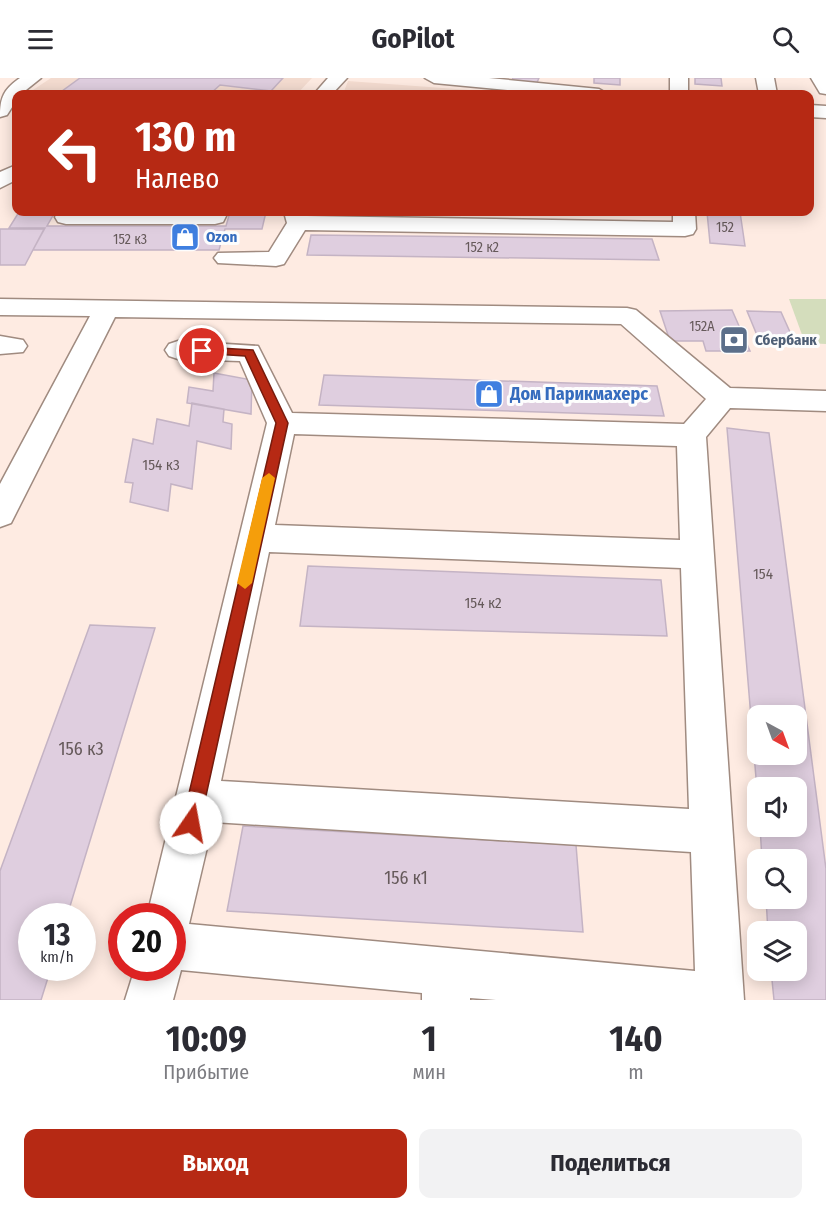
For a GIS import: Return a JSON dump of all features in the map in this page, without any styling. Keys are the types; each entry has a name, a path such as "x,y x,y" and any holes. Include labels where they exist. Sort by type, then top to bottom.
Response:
{"street":[{"path":"15,90 32,78"},
{"path":"327,90 338,78"},
{"path":"434,78 499,81 568,90"},
{"path":"820,78 826,89"},
{"path":"0,111 12,94"},
{"path":"67,216 215,216"},
{"path":"226,258 276,260 297,217 685,229 684,216"},
{"path":"0,307 627,316 651,300"},
{"path":"0,514 107,308"},
{"path":"627,316 723,398 826,402"},
{"path":"173,903 282,423 249,352 178,350"},
{"path":"186,948 446,985 720,998 691,435 723,398"},
{"path":"282,423 691,435"},
{"path":"255,538 697,555"},
{"path":"196,800 712,832"},
{"path":"149,1000 154,981"}],"shaded area":[{"path":"51,78 312,78 301,90 33,90"},
{"path":"348,81 469,90 345,90"}],"green space":[{"path":"789,299 826,299 826,344 805,343"}],"building":[{"path":"80,78 283,78 272,90 220,85 214,90 64,90"},
{"path":"513,78 539,78 535,87 510,84"},
{"path":"594,78 620,78 620,85 594,83"},
{"path":"695,78 721,78 722,86 695,84"},
{"path":"16,216 53,216 47,226 226,226 229,216 265,216 262,229 225,229 219,250 33,250 45,228 9,228"},
{"path":"707,216 741,216 745,246 710,243"},
{"path":"0,229 44,229 25,265 0,265"},
{"path":"311,235 652,239 659,260 307,255"},
{"path":"732,310 750,351 706,351 703,341 670,341 660,311"},
{"path":"747,311 781,312 794,341 759,340"},
{"path":"214,373 252,380 251,414 187,403 189,387 213,391"},
{"path":"324,375 657,386 664,416 319,405"},
{"path":"192,403 224,409 223,422 232,424 231,449 197,441 192,489 171,484 168,511 130,502 133,483 125,482 133,439 153,444 157,419 189,426"},
{"path":"727,428 769,433 805,705 750,705"},
{"path":"308,566 661,580 667,636 300,626"},
{"path":"90,625 155,628 71,903 18,903 18,981 47,981 41,1000 0,1000 0,871"},
{"path":"807,724 826,869 826,1000 774,1000 772,981 807,981 807,921 767,921 767,909 807,909 807,849 761,849 761,837 807,837 807,777 756,777 755,765 807,765"},
{"path":"243,826 576,845 583,932 227,911"}],"slow traffic":[{"path":"245,583 269,478"}],"place":[{"name":"Ozon","path":"185,237"},
{"name":"Сбербанк","path":"734,340"},
{"name":"Дом Парикмахерс","path":"489,394"}],"route":[{"path":"191,823 282,423 249,352 202,351"}]}
